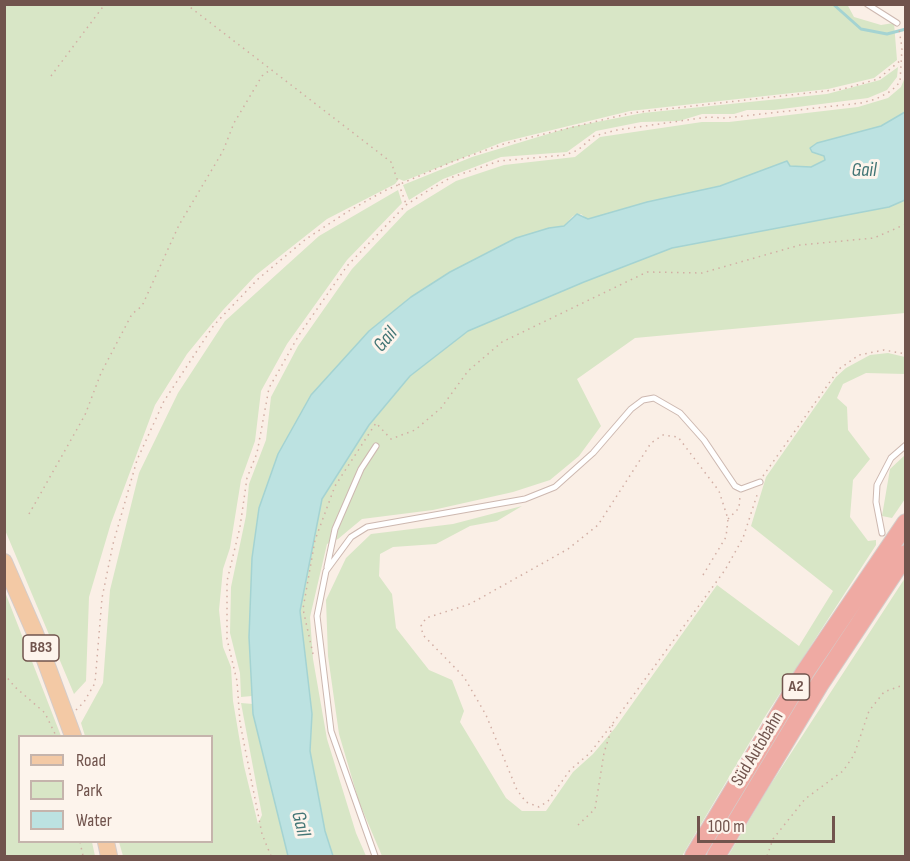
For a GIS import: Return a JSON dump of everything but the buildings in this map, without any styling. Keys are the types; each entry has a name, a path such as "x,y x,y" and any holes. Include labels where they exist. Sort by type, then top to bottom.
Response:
{"highway":[{"name":"Süd Autobahn","path":"694,856 805,672 906,523"},
{"path":"882,533 884,553"},
{"name":"Süd Autobahn","path":"716,856 819,685 906,554"}],"main road":[{"name":"B83","path":"4,562 35,633 73,735"}],"lane":[{"path":"867,4 897,23"},
{"path":"326,571 351,537 367,527 525,499 555,487 593,453 631,408 643,400 654,398 680,413 704,440 735,486 741,489 760,482"},
{"path":"882,533 876,502 877,485 891,458 906,445"},
{"path":"375,856 331,731 317,616 335,529 361,469 376,446"}],"path":[{"path":"51,76 105,4"},
{"path":"186,4 391,162 406,205"},
{"path":"271,856 262,834 240,723 237,681 227,629 227,581 240,527 247,478 257,453 269,388 299,335 347,267 406,205 442,183 472,170 508,159 565,155 601,133 708,117 776,112 876,99 891,91 900,82 901,37 906,36"},
{"path":"67,718 84,702 95,683 102,598 113,544 137,460 164,401 214,325 258,279 306,239 347,212 399,184 489,149 570,126 631,113 843,89 878,79 902,60"},
{"path":"29,514 86,415 101,373 132,314 142,306 179,225 223,151 234,123 262,76 270,70"},
{"path":"320,653 312,654 303,609 315,540 335,486 376,423 391,439 415,430 441,408 468,371 502,342 647,272 702,273 800,245 874,238 906,224"},
{"path":"703,575 726,537 728,519 718,491 678,437 663,435 651,443 598,525 568,549 470,604 426,618 421,626 423,635 464,677 486,715 517,790 526,802 538,807 548,801 570,770 590,753 725,570 747,528 760,482 839,369 859,356 884,350 906,354"},
{"path":"728,519 739,508 741,489"},
{"path":"4,674 15,687 45,713 56,735"},
{"path":"767,856 773,839 805,799 843,771 854,755 869,711 884,692 906,684"},
{"path":"578,825 595,809 604,753 613,723"}],"green space":[{"path":"847,4 854,17 881,25 894,23 897,60 874,78 828,89 630,111 503,142 404,181 399,179 395,184 327,219 256,275 223,310 187,354 155,405 111,523 89,597 86,681 74,694 5,530 5,5"},
{"path":"898,67 897,77 887,90 868,98 774,110 747,110 734,114 702,114 679,121 641,122 596,131 567,152 501,157 443,179 409,200 403,185 472,157 571,127 643,113 827,94 880,80"},
{"path":"905,77 905,112 881,126 817,143 812,152 824,156 825,160 821,164 811,167 790,166 787,161 720,186 647,202 588,220 581,214 573,216 564,226 516,238 450,272 411,297 369,331 259,508 252,558 249,637 252,696 241,697 240,673 230,633 231,587 246,516 249,484 266,440 271,397 298,346 352,269 407,211 456,181 504,165 575,157 600,137 702,122 729,122 858,107 888,98 901,87"},
{"path":"398,190 402,203 347,260 287,344 261,391 255,441 241,480 230,548 223,569 219,610 223,647 231,667 233,701 244,766 258,824 262,815 241,703 253,704 288,856 123,856 119,843 213,843 213,735 85,735 81,723 103,683 110,590 139,473 178,393 225,321 319,236"},
{"path":"905,200 905,313 635,338 577,379 601,426 579,456 550,480 513,492 433,510 362,519 338,539 327,544 310,617 313,659 327,739 356,833 366,856 333,856 325,831 310,751 312,714 300,611 322,499 369,425 410,376 468,331 672,248 889,207"},
{"path":"888,353 905,357 905,374 866,373 843,384 837,398 847,407 848,430 870,459 853,480 850,517 868,541 876,540 876,545 766,715 682,856 382,856 359,802 339,734 328,656 326,600 346,558 371,534 453,524 522,506 497,521 470,526 436,544 393,547 380,554 379,576 392,594 396,628 429,670 452,680 464,711 460,722 506,798 522,811 546,811 573,772 593,754 615,728 717,585 799,646 833,591 751,526 766,477 836,377 846,368 870,355"},
{"path":"905,455 905,499 892,518 882,516 890,469"},
{"path":"905,578 905,856 728,856 767,790"},
{"path":"5,592 61,735 18,735 18,843 92,843 95,856 5,856"}],"water":[{"name":"Gail","path":"905,112 905,200 889,207 672,248 584,282 468,331 410,376 369,425 322,499 300,611 312,714 310,751 325,831 333,856 288,856 253,714 249,637 252,558 259,508 278,454 311,395 369,331 411,297 450,272 516,238 564,226 577,214 588,219 647,202 720,186 787,161 790,166 811,167 825,160 824,156 812,152 810,148 817,143 881,126"}],"waterway":[{"path":"833,4 861,29 887,34 906,29"}]}
